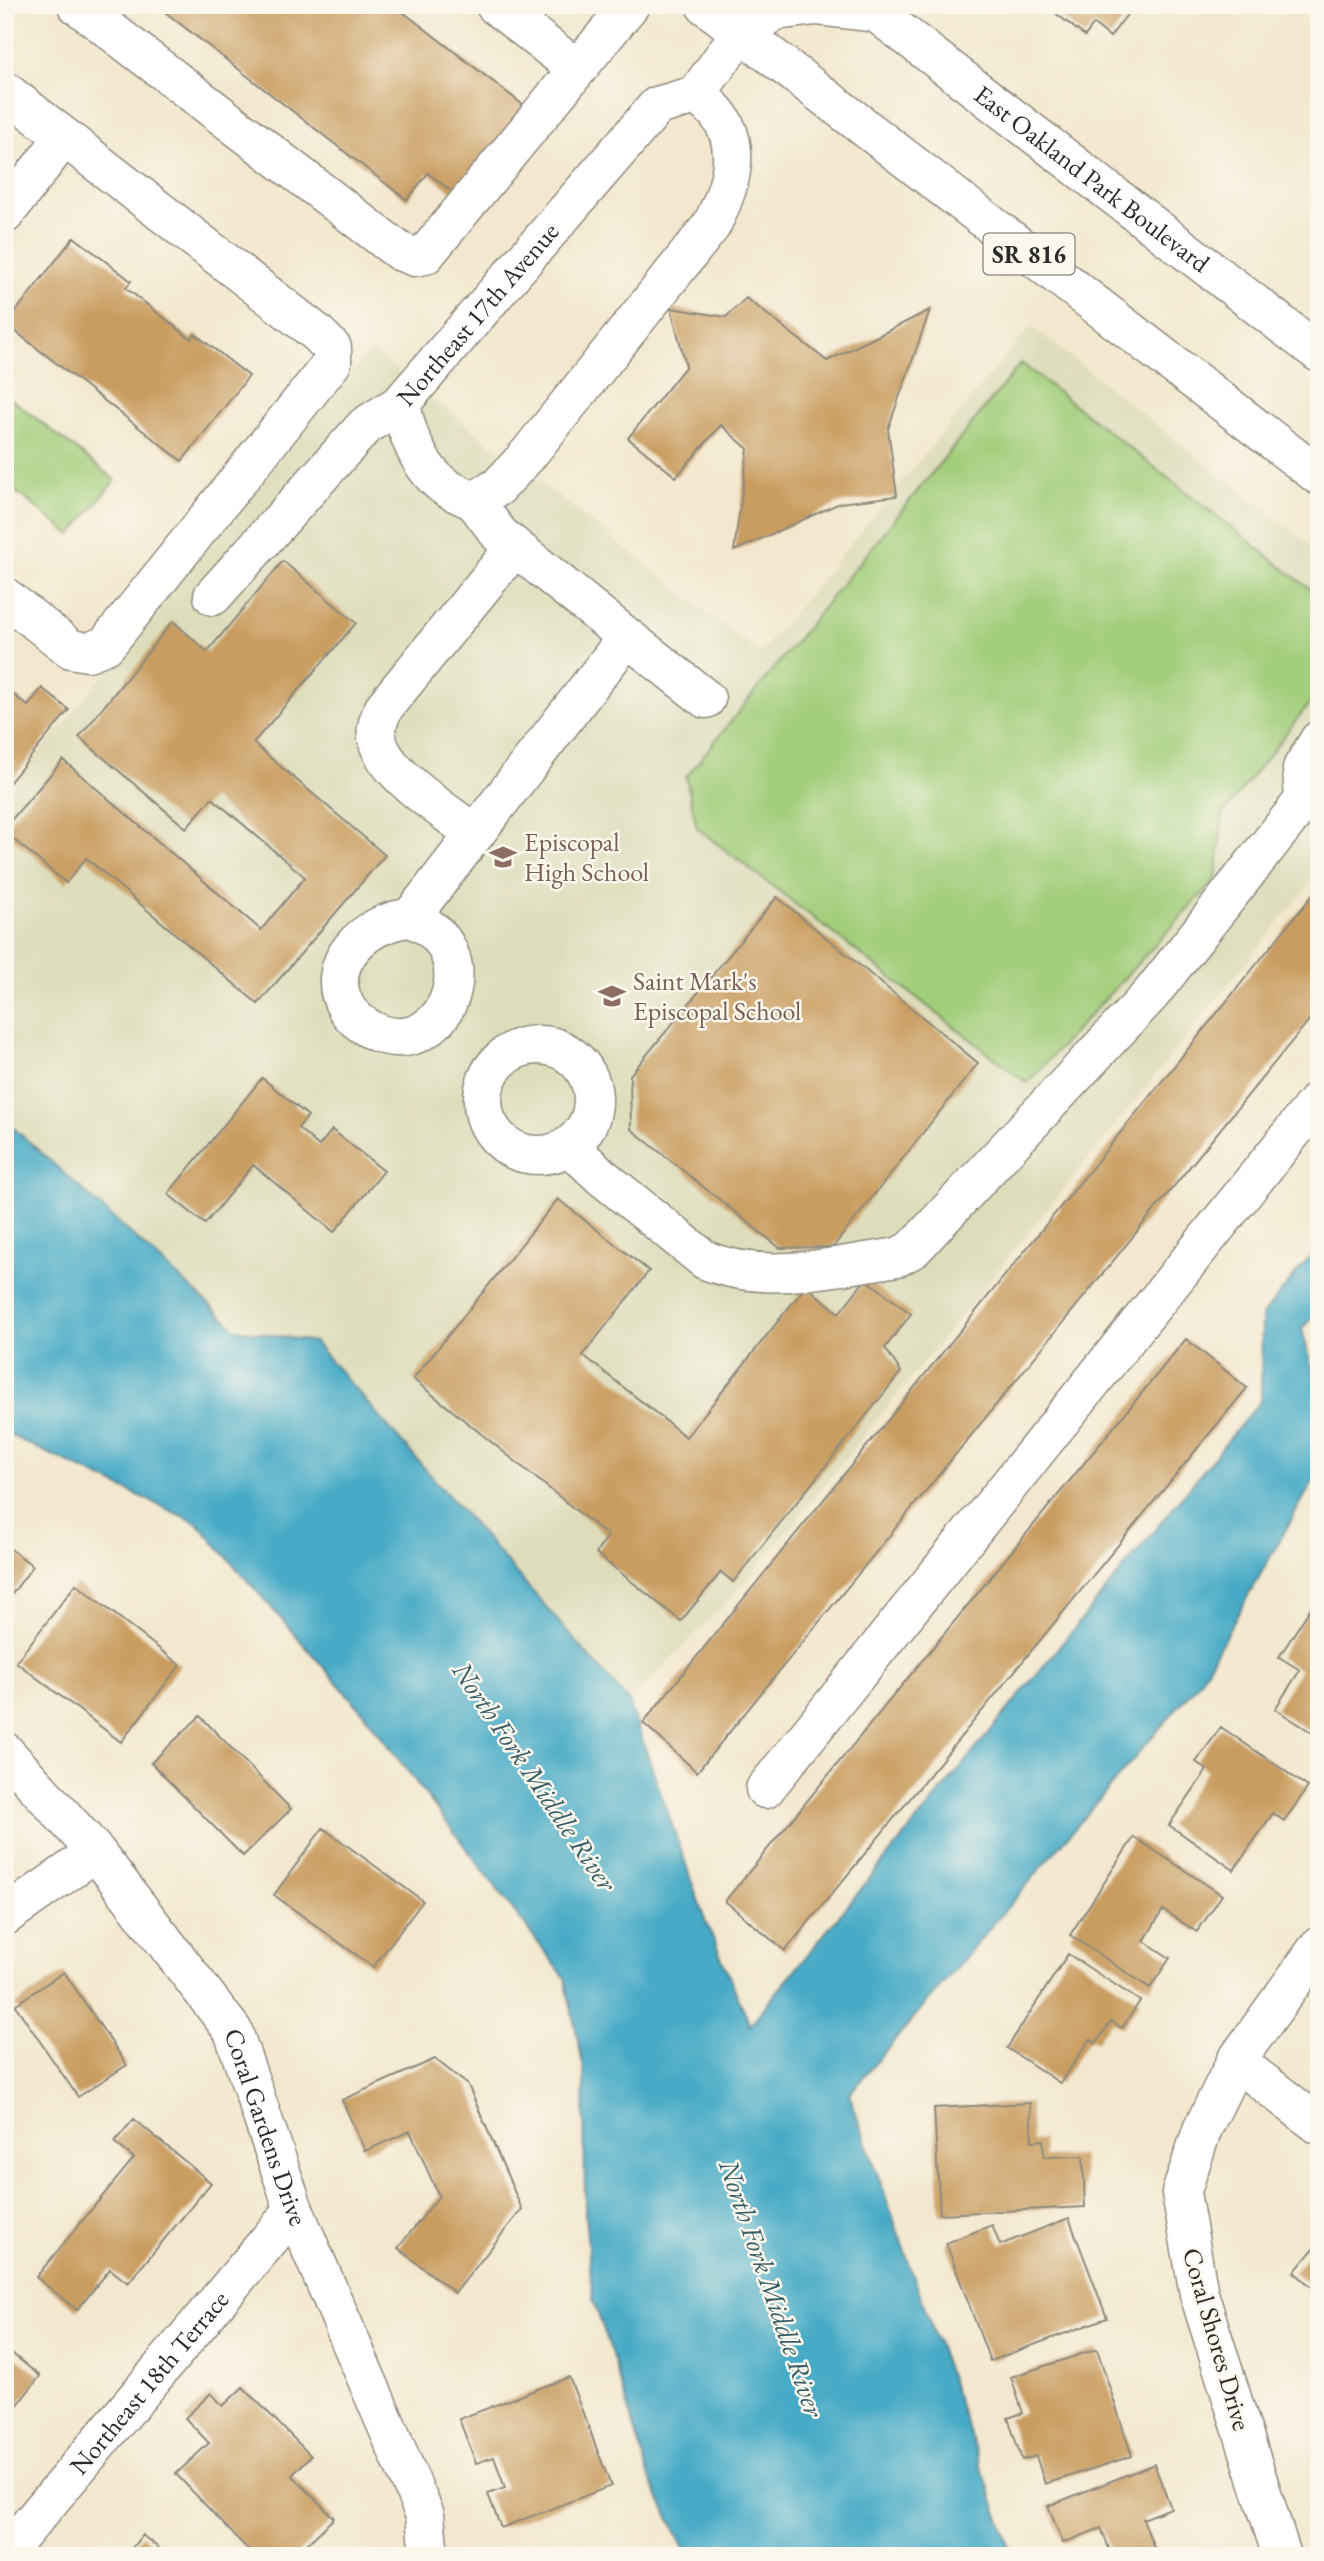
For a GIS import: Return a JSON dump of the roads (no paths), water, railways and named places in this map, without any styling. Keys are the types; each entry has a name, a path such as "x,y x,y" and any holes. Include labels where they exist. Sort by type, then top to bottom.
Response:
{"street":[{"path":"77,5 399,251 415,257 425,255 630,5"},
{"path":"495,5 577,69"},
{"name":"SR 816","path":"705,5 1319,476"},
{"path":"474,501 498,487 526,457 715,217 724,200 731,175 733,151 717,113 696,95 740,33 775,11 816,6 871,9"},
{"name":"East Oakland Park Boulevard","path":"871,9 1319,353"},
{"path":"5,91 317,333 332,348 331,363 106,645 88,652 71,649 5,597"},
{"name":"Northeast 17th Avenue","path":"213,596 365,426 401,403 657,106 696,95"},
{"path":"5,214 64,137"},
{"path":"401,403 413,444 428,469 444,486 474,501 500,535 706,699"},
{"path":"475,834 395,772 378,745 376,733 378,720 385,706 515,547"},
{"path":"410,918 627,637"},
{"path":"569,1146 602,1177 705,1260 724,1268 751,1273 779,1273 898,1257 913,1249 1151,994 1311,799 1302,768 1319,740"},
{"path":"765,1789 1319,1099"},
{"name":"Coral Gardens Drive","path":"5,1752 96,1852 233,2031 294,2210 425,2515 429,2556"},
{"path":"5,1916 96,1852"},
{"name":"Coral Shores Drive","path":"1282,2556 1199,2294 1181,2193 1202,2130 1236,2061 1319,1946"},
{"path":"1236,2061 1319,2125"},
{"name":"Northeast 18th Terrace","path":"5,2554 294,2210"}],"water":[{"name":"North Fork Middle River","path":"5,1120 236,1329 314,1342 629,1702 706,1922 750,2025 1261,1400 1262,1315 1319,1246 1319,1309 1302,1329 1319,1396 1319,1471 1200,1681 849,2094 1013,2556 688,2556 650,2479 593,2300 585,2216 584,2070 565,1978 362,1711 197,1523 5,1433"}],"place":[{"name":"Episcopal High School","path":"503,857"},
{"name":"Saint Mark's Episcopal School","path":"612,996"}]}
